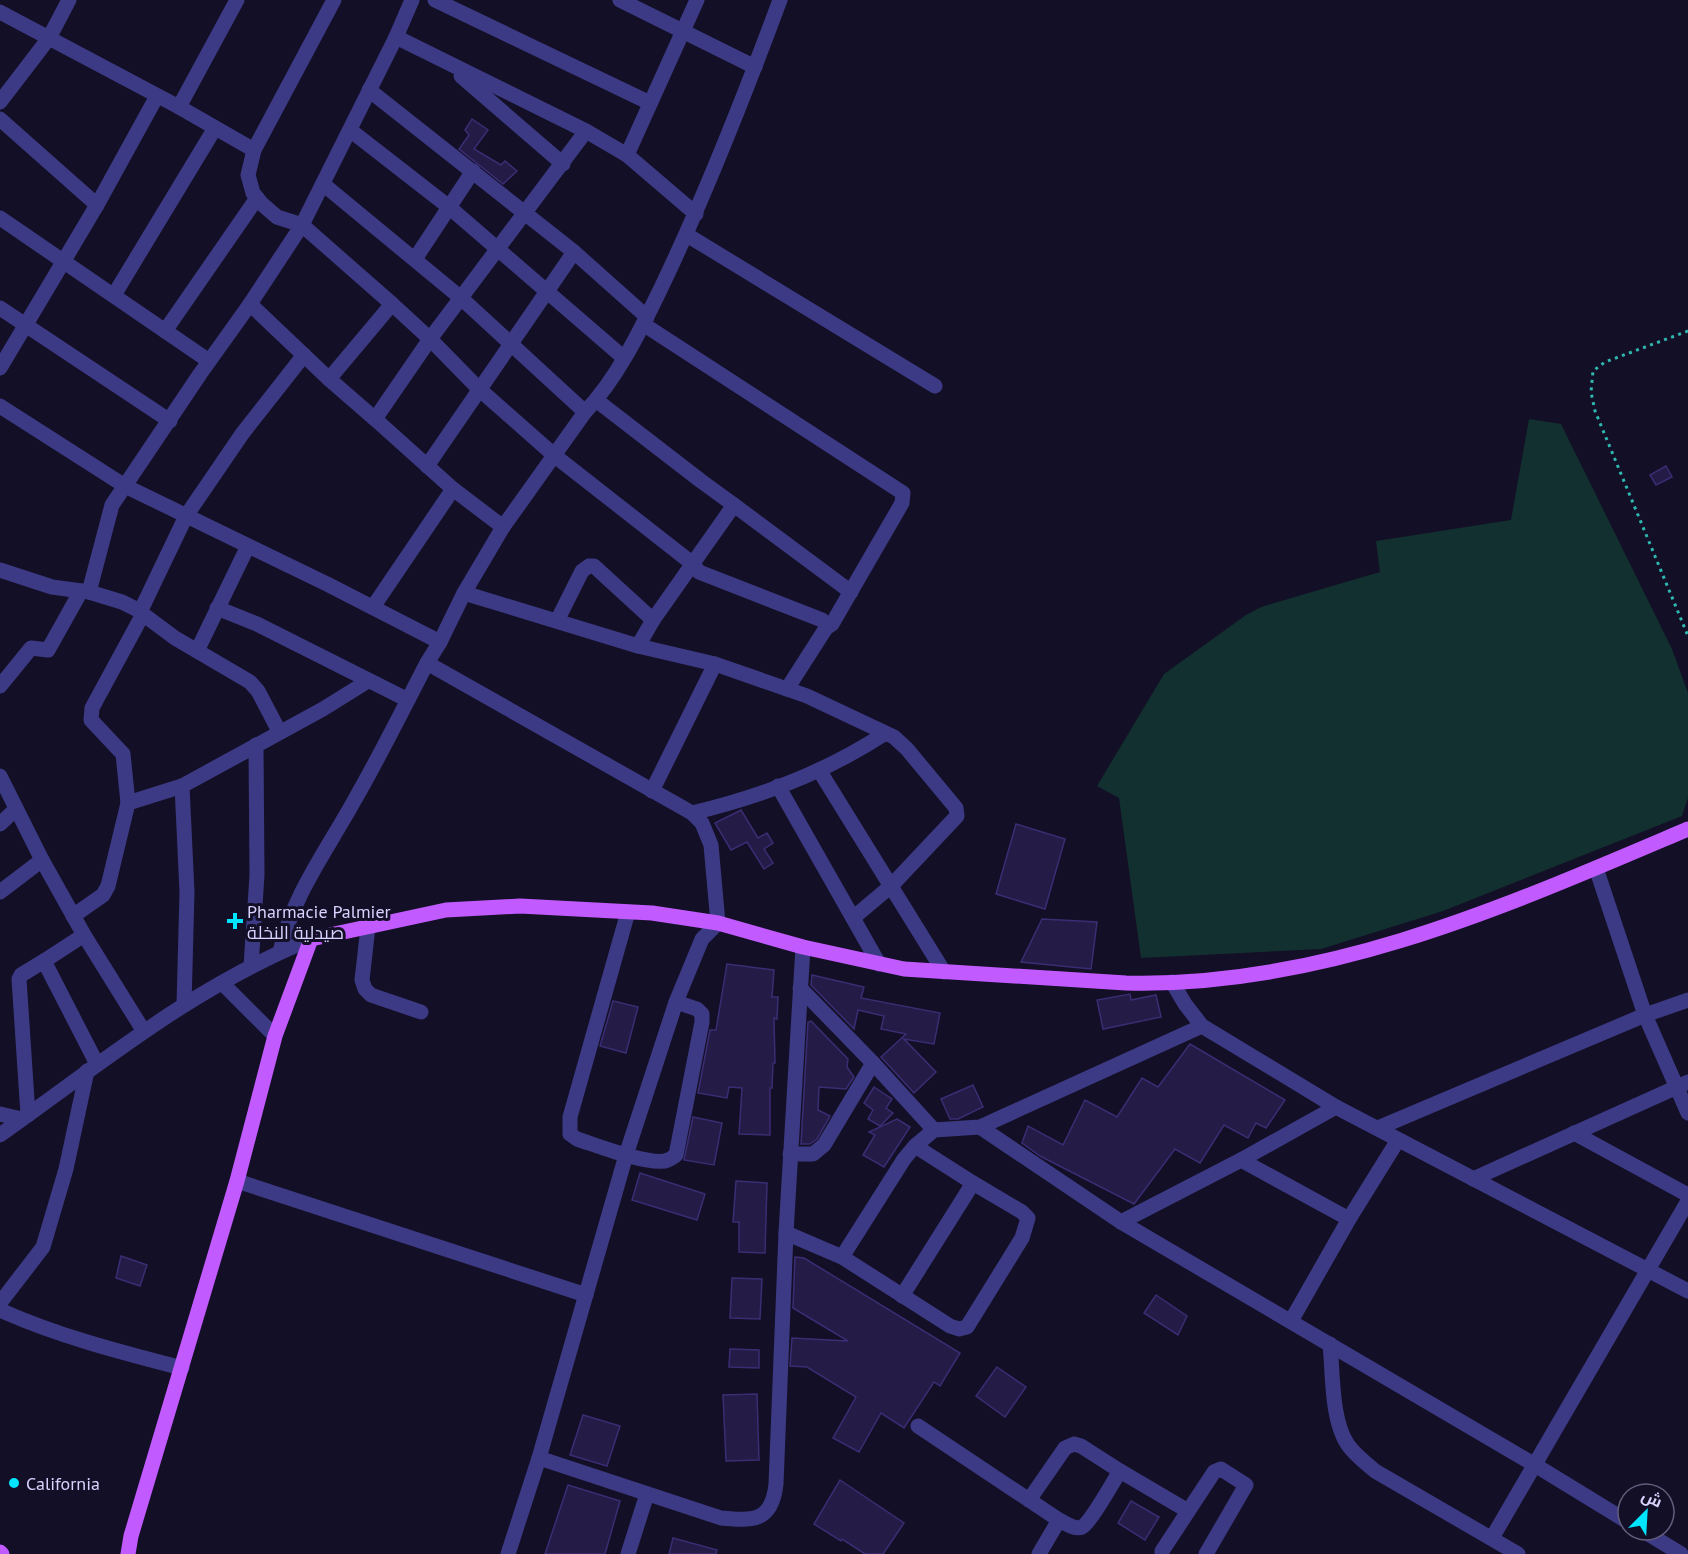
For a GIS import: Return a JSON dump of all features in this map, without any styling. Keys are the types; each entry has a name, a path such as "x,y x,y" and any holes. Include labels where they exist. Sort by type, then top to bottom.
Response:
{"main road":[{"path":"128,1554 131,1536 237,1181 275,1036 311,939 447,910 520,906 652,913 718,922 803,947 904,969 1126,983 1236,978 1328,962 1483,914 1688,829"},
{"path":"116,1554 131,1536"}],"street":[{"path":"0,102 50,38 69,0"},
{"path":"179,107 237,0"},
{"path":"334,0 254,150 248,175 253,193 276,216 302,225 392,304 479,389 555,456 693,564 699,572 822,620 826,628"},
{"path":"0,686 31,648 48,650 85,592 112,505 302,225 396,37 412,0"},
{"path":"435,0 650,103"},
{"path":"620,0 755,67"},
{"path":"627,155 697,0"},
{"path":"280,952 285,930 306,884 354,802 464,593 503,527 596,400 624,358 645,320 696,214 780,0"},
{"path":"0,12 179,107 254,150"},
{"path":"396,37 586,131 627,155 696,214"},
{"path":"446,62 563,164"},
{"path":"369,90 574,252 645,320 903,494 902,503 832,624 826,628 787,689"},
{"path":"0,368 97,205 157,96"},
{"path":"0,119 97,205"},
{"path":"114,295 215,128"},
{"path":"350,130 449,207 624,358"},
{"path":"375,419 430,339 586,131"},
{"path":"415,259 473,171"},
{"path":"323,184 461,298 585,412"},
{"path":"165,331 257,198"},
{"path":"0,218 209,361"},
{"path":"687,235 935,386"},
{"path":"427,466 574,252"},
{"path":"250,304 329,380 453,489 503,527"},
{"path":"329,380 392,304"},
{"path":"0,308 170,421"},
{"path":"73,916 104,895 128,803 123,754 91,720 91,711 143,614 141,610 186,516 242,434 303,355"},
{"path":"596,400 701,482 851,592"},
{"path":"0,406 125,486 374,607 440,642"},
{"path":"374,607 453,489"},
{"path":"638,645 734,505"},
{"path":"197,651 248,546"},
{"path":"557,621 582,571 589,566 594,566 653,620"},
{"path":"0,570 52,587 85,592 122,602 143,614 197,651 249,682 258,691 279,731"},
{"path":"464,593 638,645 715,664 787,689 843,712 894,737 907,749 957,810 954,821 891,886 853,918"},
{"path":"217,608 257,624 408,700"},
{"path":"427,663 692,813 702,823 711,845 718,922 702,939 676,1002 626,1155 539,1458 508,1554"},
{"path":"652,791 715,664"},
{"path":"128,803 182,786 323,709 368,681"},
{"path":"692,813 733,804 819,770 851,756 884,734"},
{"path":"250,966 257,875 256,745"},
{"path":"819,770 944,972"},
{"path":"0,776 73,916 143,1030"},
{"path":"182,786 187,892 184,1005"},
{"path":"778,786 879,964"},
{"path":"0,824 16,808"},
{"path":"0,892 42,860"},
{"path":"1596,868 1645,1015 1682,1084 1688,1113"},
{"path":"628,912 570,1117 570,1134 626,1155 655,1162 668,1161 676,1155 702,1014 697,1009 676,1002"},
{"path":"368,927 362,980 365,989 371,995 422,1012"},
{"path":"25,1117 19,979 21,975 84,935"},
{"path":"0,1135 143,1030 250,966 311,939"},
{"path":"539,1458 721,1518 749,1521 767,1512 774,1498 776,1484 786,1233 803,947"},
{"path":"0,1303 43,1247 54,1215 92,1068 45,961"},
{"path":"1172,982 1185,1004 1203,1026 1336,1107 1688,1291"},
{"path":"222,983 275,1036"},
{"path":"800,988 934,1130"},
{"path":"1378,1128 1688,999"},
{"path":"842,1257 904,1159 934,1130 980,1127 1203,1026"},
{"path":"790,1154 813,1154 821,1149 873,1063"},
{"path":"1473,1179 1682,1084"},
{"path":"1121,1222 1241,1160 1336,1107"},
{"path":"0,1114 25,1117"},
{"path":"980,1127 1121,1222 1616,1515"},
{"path":"1574,1133 1688,1195"},
{"path":"1291,1322 1349,1219 1398,1140"},
{"path":"786,1233 842,1257 950,1326 959,1329 967,1327 1022,1238 1028,1218 1022,1212 915,1146"},
{"path":"1241,1160 1349,1219"},
{"path":"237,1181 586,1295"},
{"path":"902,1296 973,1183"},
{"path":"1492,1538 1688,1201"},
{"path":"0,1310 102,1346 182,1368"},
{"path":"1330,1344 1336,1412 1345,1439 1357,1455 1375,1471 1518,1554"},
{"path":"918,1426 1059,1520 1076,1528 1082,1527 1089,1520 1120,1471"},
{"path":"1029,1500 1069,1444 1081,1446 1188,1510"},
{"path":"1162,1554 1216,1469 1221,1469 1246,1485 1206,1554"},
{"path":"628,1554 647,1494"},
{"path":"1039,1554 1059,1520"},
{"path":"1662,1542 1681,1554"},
{"path":"1685,1554 1688,1549"}],"path":[{"path":"1688,331 1605,362 1593,371 1591,392 1595,411 1688,636"}],"green space":[{"path":"1529,419 1561,424 1672,649 1688,693 1688,798 1682,816 1443,911 1321,949 1141,958 1119,798 1097,786 1164,674 1246,615 1261,607 1380,572 1376,541 1511,520"}],"building":[{"path":"472,119 488,130 474,149 501,165 505,161 517,171 503,184 459,149 469,135 465,130"},
{"path":"1666,466 1672,477 1656,485 1650,475"},
{"path":"741,810 758,838 767,833 773,843 764,849 773,863 764,869 747,842 731,850 715,823"},
{"path":"1016,824 1065,839 1045,909 996,894"},
{"path":"1042,919 1097,922 1091,969 1021,962"},
{"path":"727,964 774,970 772,997 778,997 777,1019 774,1018 775,1063 773,1063 772,1088 770,1088 770,1135 739,1134 742,1088 729,1087 727,1098 698,1093 710,1030 716,1030"},
{"path":"812,975 864,987 861,998 940,1013 934,1044 904,1039 936,1072 914,1093 881,1057 906,1034 881,1029 884,1016 858,1010 854,1029 811,985"},
{"path":"1130,994 1131,1000 1156,995 1161,1017 1103,1029 1097,1000"},
{"path":"613,1001 638,1007 626,1053 600,1046"},
{"path":"811,1021 848,1059 847,1067 854,1077 846,1089 819,1087 818,1110 830,1116 817,1139 810,1144 801,1144 808,1022"},
{"path":"1190,1044 1285,1100 1266,1128 1256,1123 1248,1138 1224,1125 1200,1163 1175,1149 1134,1204 1040,1156 1022,1143 1028,1126 1063,1145 1085,1100 1117,1117 1142,1078 1158,1087"},
{"path":"973,1085 983,1107 958,1119 950,1119 941,1099"},
{"path":"874,1087 892,1099 886,1108 893,1113 880,1126 868,1119 873,1110 864,1103"},
{"path":"693,1117 722,1123 714,1165 684,1160"},
{"path":"897,1119 910,1127 884,1167 863,1155 875,1135 869,1132"},
{"path":"640,1173 705,1194 697,1220 632,1200"},
{"path":"736,1181 767,1183 765,1253 739,1252 739,1222 733,1222"},
{"path":"121,1256 147,1265 140,1286 116,1278"},
{"path":"795,1257 804,1258 960,1353 940,1386 934,1382 904,1428 881,1413 859,1452 833,1438 856,1397 807,1367 790,1366 792,1338 848,1341 793,1308"},
{"path":"732,1278 762,1279 760,1319 730,1318"},
{"path":"1156,1295 1187,1316 1178,1335 1144,1313"},
{"path":"730,1349 759,1350 759,1368 729,1367"},
{"path":"997,1367 1026,1387 1005,1417 976,1396"},
{"path":"757,1394 759,1460 726,1461 723,1395"},
{"path":"583,1415 620,1426 607,1466 570,1455"},
{"path":"840,1480 904,1523 883,1554 865,1554 814,1524"},
{"path":"568,1485 620,1501 605,1554 545,1554"},
{"path":"1131,1501 1159,1517 1145,1540 1118,1523"},
{"path":"673,1538 717,1550 716,1554 669,1554"}],"place":[{"name":"Pharmacie Palmier صيدلية النخلة","path":"235,921"},
{"name":"California","path":"14,1483"}]}
